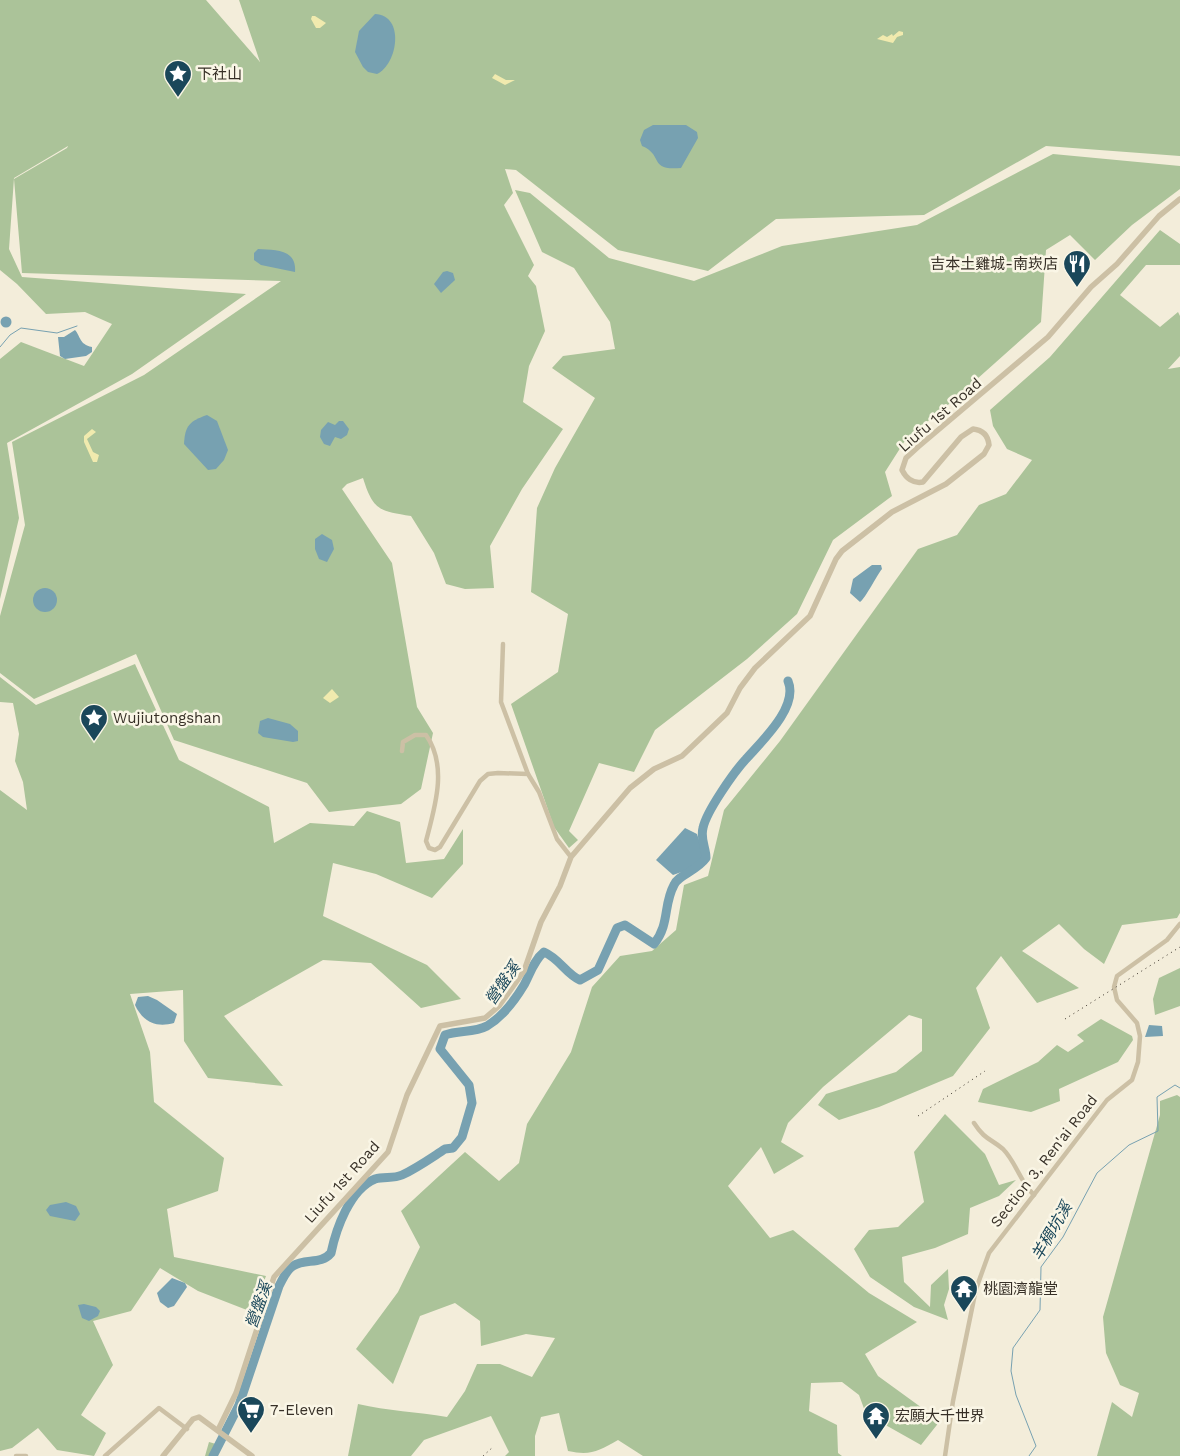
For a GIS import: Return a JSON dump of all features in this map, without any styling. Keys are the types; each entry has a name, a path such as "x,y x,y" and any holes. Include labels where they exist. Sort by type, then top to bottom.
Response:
{"street":[{"name":"Liufu 1st Road","path":"218,1430 236,1393 274,1277 388,1152 407,1095 440,1026 485,1018 512,991 524,971 541,922 560,886 571,857 630,788 654,769 682,756 727,713 740,688 755,668 810,616 836,558 842,551 892,512 946,484 984,454 989,445 987,436 980,430 973,429 962,437 923,482 911,481 902,470 906,458 918,447 1048,337 1091,287 1117,264 1160,216 1180,198"},
{"path":"503,644 501,702 528,774 539,792 557,839 571,857"},
{"path":"402,751 403,742 415,734 426,735 434,746 438,763 438,783 426,841 430,848 435,850 440,847 480,781 488,774 528,774"},
{"name":"Section 3, Ren'ai Road","path":"945,1456 953,1401 976,1289 990,1253 1107,1100 1132,1080 1138,1062 1140,1036 1137,1023 1117,1000 1114,986 1117,976 1167,940 1180,924"},
{"path":"974,1123 983,1136 1002,1149 1014,1164 1027,1188 1034,1195"},
{"path":"105,1456 159,1408 187,1429"},
{"path":"163,1456 183,1429 187,1429 193,1419 199,1417 252,1456"},
{"path":"16,1456 26,1456"}],"green space":[{"path":"0,0 206,0 260,62 239,0 1180,0 1180,156 1046,146 924,215 776,219 708,271 618,250 516,170 505,169 513,193 504,205 534,265 528,276 536,286 545,331 529,366 523,402 563,429 522,489 490,546 494,588 465,589 446,584 434,553 411,516 391,512 379,507 370,497 363,478 347,484 342,489 392,563 417,707 433,733 421,789 401,804 329,812 307,783 174,740 136,654 34,699 0,673 0,616 25,525 12,442 144,375 281,281 22,273 14,179 68,146 14,178 9,249 22,277 246,294 132,374 7,443 19,518 0,599 0,359 21,342 84,366 112,324 85,312 46,314 17,284 0,270"},
{"path":"1053,154 1180,166 1180,189 1132,225 1095,260 1070,235 1046,250 1041,322 949,404 906,439 885,472 892,496 833,540 797,614 747,659 655,730 634,772 599,763 569,831 578,840 569,848 554,827 511,704 558,672 568,614 531,592 537,508 555,468 595,398 552,368 563,356 615,349 610,322 574,268 542,252 515,190 530,193 609,258 694,281 782,246 917,225"},
{"path":"1160,230 1180,244 1180,265 1146,265 1120,295 1160,327 1178,312 1180,316 1180,356 1168,369 1180,367 1180,913 1177,918 1122,925 1104,964 1084,949 1059,924 1022,951 1079,988 1037,1003 1001,956 976,988 990,1028 953,1076 879,1107 839,1120 818,1105 826,1094 896,1072 922,1051 922,1019 909,1015 823,1087 788,1123 781,1142 804,1156 774,1174 761,1147 728,1186 770,1238 793,1230 869,1293 917,1322 865,1354 878,1376 940,1421 921,1445 866,1414 859,1395 842,1382 811,1383 809,1411 837,1425 838,1453 842,1456 643,1456 618,1440 589,1453 568,1451 559,1413 541,1417 535,1436 535,1456 505,1456 509,1452 491,1416 424,1440 411,1456 348,1456 358,1404 447,1417 465,1391 477,1364 500,1364 532,1377 555,1338 526,1334 481,1346 480,1321 455,1303 420,1316 393,1384 356,1349 398,1292 420,1247 401,1211 465,1152 499,1181 519,1163 527,1124 571,1052 592,987 620,956 652,951 676,930 684,885 708,876 724,810 780,741 918,549 957,535 979,505 1006,494 1032,460 1007,449 993,426 990,410 1050,357"},
{"path":"135,664 179,760 269,807 274,843 310,823 354,826 367,811 400,822 406,863 444,859 463,829 463,864 432,898 376,874 333,863 323,916 427,965 461,999 421,1008 371,963 323,960 224,1016 283,1086 208,1078 184,1041 183,990 130,994 150,1052 154,1102 224,1158 218,1191 167,1209 174,1257 266,1276 252,1312 198,1291 160,1268 131,1311 93,1321 113,1365 81,1415 106,1433 94,1456 57,1450 38,1428 12,1448 0,1451 0,790 27,810 23,782 15,761 19,734 13,703 0,702 0,677 36,705"},
{"path":"1180,968 1180,1006 1155,1015 1153,999 1159,978"},
{"path":"1101,1019 1132,1036 1133,1040 1118,1062 1059,1089 1060,1101 1031,1112 978,1102 983,1089 1038,1062 1057,1045 1068,1052 1084,1041 1077,1035"},
{"path":"1177,1095 1180,1097 1180,1456 1097,1456 1112,1402 1132,1417 1139,1393 1120,1385 1106,1353 1103,1317 1160,1115 1160,1101"},
{"path":"945,1114 985,1154 999,1185 1016,1180 999,1196 970,1208 968,1234 935,1248 902,1257 904,1282 930,1307 931,1285 948,1269 949,1289 944,1305 948,1320 914,1307 870,1277 854,1249 869,1230 898,1227 924,1202 914,1152"},
{"path":"209,1442 216,1444 212,1456 205,1456"}],"sand":[{"path":"312,16 326,23 320,28 316,28 311,19"},
{"path":"899,31 903,32 903,35 897,37 893,43 877,39 883,35 887,37 892,34 893,36"},
{"path":"495,74 506,80 515,80 505,85 492,78"},
{"path":"92,429 96,432 87,439 93,452 99,455 97,462 93,462 84,442 84,436"},
{"path":"332,689 339,697 330,703 323,698"}],"water":[{"path":"375,14 385,16 391,22 395,41 390,61 377,74 368,72 363,67 355,52 359,31"},
{"path":"653,125 686,125 697,132 698,138 681,168 660,165 653,154 642,146 640,140 644,130"},
{"path":"258,249 284,252 289,255 295,264 295,272 261,265 254,260 254,253"},
{"path":"443,272 453,273 455,280 441,293 434,284"},
{"path":"6,316 12,322 6,328 0,322"},
{"path":"75,330 82,342 92,347 92,352 86,356 65,359 60,356 58,337 64,337"},
{"path":"207,415 217,421 228,450 224,460 216,469 208,470 184,444 187,428 196,419"},
{"path":"339,421 343,421 349,429 347,435 341,439 335,437 330,446 324,444 320,437 321,430 328,422 335,425"},
{"path":"322,534 332,540 334,549 327,562 319,559 315,549 315,539"},
{"path":"872,565 881,565 882,569 860,602 850,593 853,579"},
{"path":"45,588 53,592 57,600 53,608 45,612 37,608 33,600 37,592"},
{"path":"268,718 290,724 298,731 298,741 293,742 263,737 258,733 260,721"},
{"path":"685,828 697,834 704,855 693,868 673,875 656,860"},
{"path":"148,996 177,1014 174,1023 156,1024 142,1016 135,1005 138,997"},
{"path":"1149,1025 1162,1026 1163,1036 1145,1037"},
{"path":"66,1202 76,1206 80,1214 75,1221 50,1216 46,1210 50,1205"},
{"path":"172,1278 185,1283 187,1287 174,1306 168,1308 160,1302 157,1293"},
{"path":"84,1304 96,1307 100,1311 98,1316 89,1321 82,1318 78,1305"}],"waterway":[{"path":"0,347 10,335 21,328 57,333 77,326"},
{"name":"營盤溪","path":"213,1456 239,1405 279,1286 288,1270 303,1262 323,1259 331,1253 336,1233 351,1200 366,1184 378,1178 402,1175 445,1149 453,1148 462,1137 472,1103 469,1085 440,1049 445,1035 482,1028 498,1018 517,996 535,963 544,952 580,980 598,970 617,928 625,925 654,944 662,929 668,900 674,885 679,878 698,866 706,858 702,832 709,812 735,773 769,734 784,713 790,691 788,681"},
{"name":"羊稠坑溪","path":"1029,1456 1036,1446 1016,1395 1011,1371 1013,1348 1040,1310 1041,1267 1063,1237 1097,1173 1129,1145 1158,1131 1157,1097 1175,1085 1180,1088"}],"railway":[{"path":"1065,1019 1180,947"},
{"path":"918,1116 985,1071"},
{"path":"483,1456 493,1447"}],"place":[{"name":"下社山","path":"178,98"},
{"name":"吉本土雞城-南崁店","path":"1077,288"},
{"name":"Wujiutongshan","path":"94,742"},
{"name":"桃園濟龍堂","path":"964,1313"},
{"name":"7-Eleven","path":"251,1434"},
{"name":"宏願大千世界","path":"876,1440"}]}
